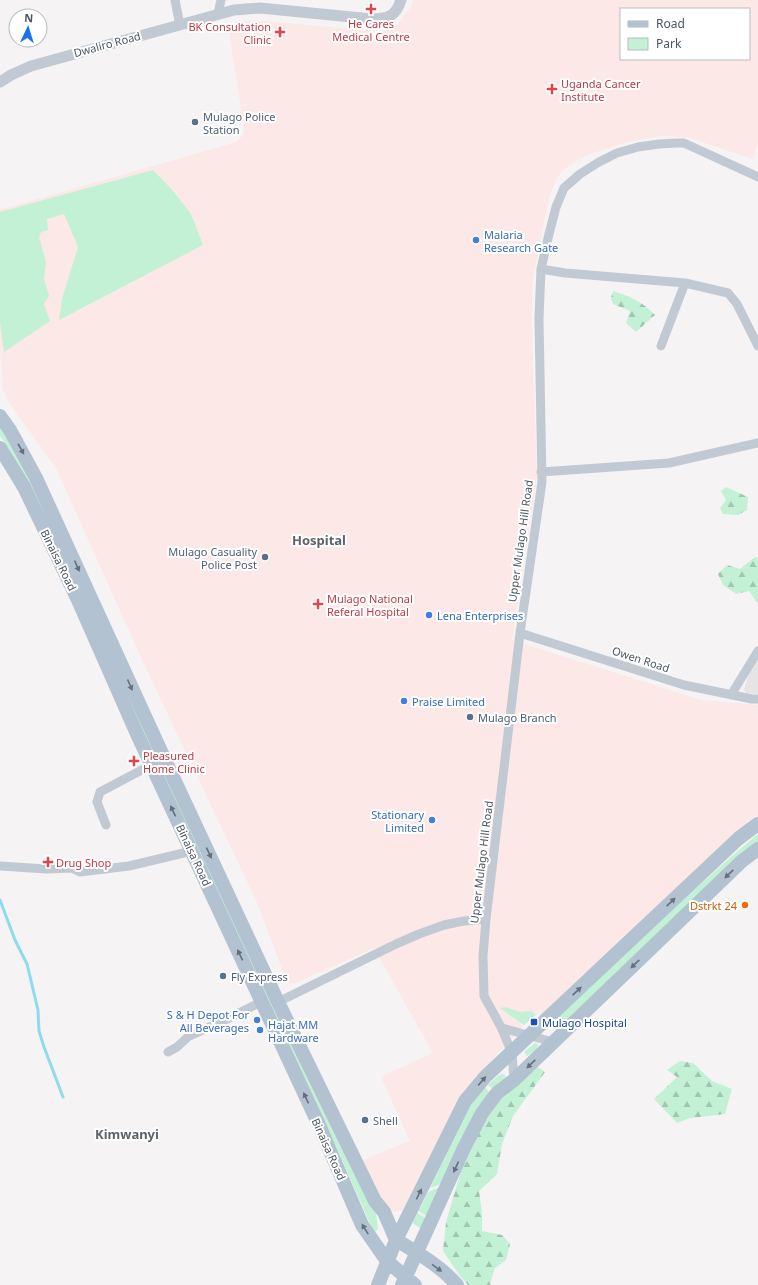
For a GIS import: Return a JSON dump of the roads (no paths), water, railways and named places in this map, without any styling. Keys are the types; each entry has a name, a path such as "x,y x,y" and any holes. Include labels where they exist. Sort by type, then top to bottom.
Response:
{"main road":[{"name":"Binaisa Road","path":"0,416 10,430 36,478 278,1002 375,1201 384,1212 396,1240"},
{"name":"Binaisa Road","path":"0,448 24,487 78,600 151,765 328,1146 362,1225 387,1262 408,1283"},
{"path":"378,1285 396,1240 465,1102 485,1077 727,849 758,824"},
{"path":"727,849 742,862"},
{"path":"408,1283 416,1252 464,1148 482,1113 497,1093 514,1080 742,862 758,849"},
{"path":"396,1240 416,1252 451,1278 457,1285"}],"street":[{"path":"175,0 180,24"},
{"path":"218,14 221,0"},
{"name":"Dwaliro Road","path":"0,82 31,66 218,14 248,8 260,8 345,17 383,19 391,16 397,11 402,0"},
{"name":"Upper Mulago Hill Road","path":"514,1080 512,1053 502,1028 484,996 483,956 486,919 520,633 542,482 539,319 540,270 556,207 564,188 580,174 617,153 638,147 676,142 684,143 758,177"},
{"path":"540,270 685,283 728,293 737,304 758,346"},
{"path":"661,346 685,283"},
{"path":"541,472 669,463 758,443"},
{"name":"Owen Road","path":"520,633 684,685 758,699"},
{"path":"731,695 758,651"},
{"path":"106,825 97,802 100,792 151,765"},
{"path":"0,866 47,869 72,868 80,872 129,866 192,851"},
{"path":"278,1002 419,934 464,921 486,919"},
{"path":"168,1052 177,1047 189,1036 261,1002"},
{"path":"502,1028 553,1042"}],"waterway":[{"path":"0,900 15,940 27,964 38,1010 39,1031 63,1097"}],"place":[{"name":"He Cares Medical Centre","path":"371,9"},
{"name":"BK Consultation Clinic","path":"280,32"},
{"name":"Uganda Cancer Institute","path":"552,89"},
{"name":"Mulago Police Station","path":"195,122"},
{"name":"Malaria Research Gate","path":"476,240"},
{"name":"Mulago Casuality Police Post","path":"265,557"},
{"name":"Mulago National Referal Hospital","path":"318,604"},
{"name":"Lena Enterprises","path":"429,615"},
{"name":"Praise Limited","path":"404,701"},
{"name":"Mulago Branch","path":"470,717"},
{"name":"Pleasured Home Clinic","path":"134,761"},
{"name":"Stationary Limited","path":"432,820"},
{"name":"Drug Shop","path":"48,862"},
{"name":"Dstrkt 24","path":"745,905"},
{"name":"Fly Express","path":"223,976"},
{"name":"S & H Depot For All Beverages","path":"257,1020"},
{"name":"Mulago Hospital","path":"534,1022"},
{"name":"Hajat MM Hardware","path":"260,1030"},
{"name":"Shell","path":"365,1120"}],"district":[{"name":"Hospital","path":"319,540"},
{"name":"Kimwanyi","path":"127,1134"}]}
